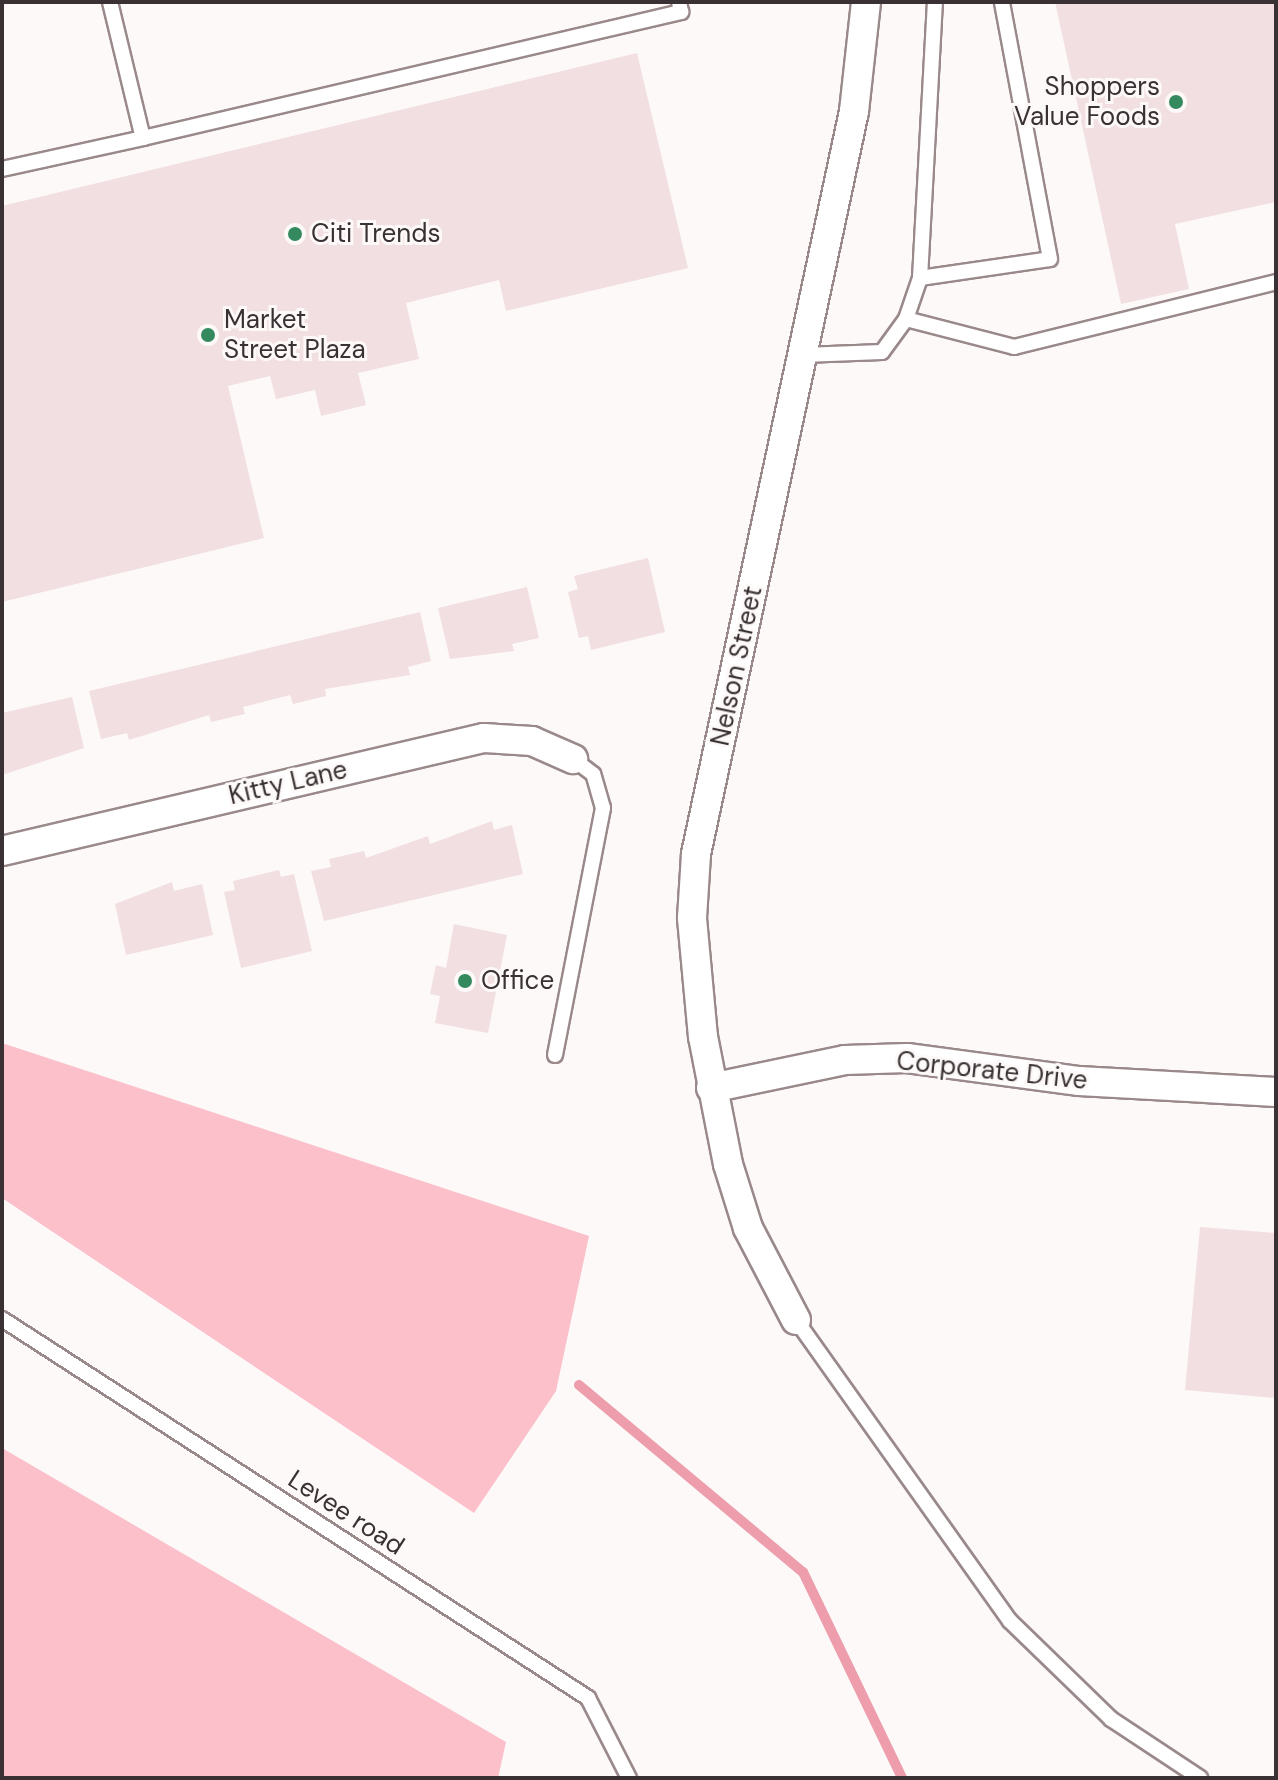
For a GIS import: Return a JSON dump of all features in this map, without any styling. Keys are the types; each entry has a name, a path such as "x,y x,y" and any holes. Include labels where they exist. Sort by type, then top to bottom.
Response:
{"street":[{"name":"Nelson Street","path":"796,1320 748,1228 711,1088 695,971 696,854 854,111 866,2"},
{"name":"Kitty Lane","path":"2,851 484,738 532,741 573,759"},
{"name":"Corporate Drive","path":"711,1088 845,1060 907,1058 1095,1082 1276,1092"}],"lane":[{"path":"110,2 143,138"},
{"path":"2,169 681,12 679,2"},
{"path":"803,355 882,352 906,319 920,278 935,2"},
{"path":"920,278 1050,259 1002,2"},
{"path":"906,319 1014,347 1276,282"},
{"path":"555,1055 603,808 593,774 573,759"},
{"name":"Levee road","path":"2,1319 588,1698 629,1778"},
{"path":"796,1320 1010,1621 1111,1719 1200,1778"}],"shaded area":[{"path":"2,1043 589,1236 556,1391 474,1513 2,1198"},
{"path":"2,1448 506,1742 498,1778 2,1778"}],"building":[{"name":"Shoppers Value Foods","path":"1055,2 1276,2 1276,202 1175,224 1189,289 1121,304"},
{"name":"Market Street Plaza","path":"637,53 688,268 506,311 499,280 406,303 419,359 358,373 366,405 321,416 315,390 276,399 270,376 228,386 264,538 2,602 2,206"},
{"path":"648,558 665,632 591,650 588,636 579,638 568,592 578,589 574,576"},
{"path":"527,587 539,638 512,644 514,651 450,659 438,608"},
{"path":"420,612 431,661 408,667 410,675 325,689 326,696 293,704 290,695 243,707 245,714 211,722 209,715 129,740 127,733 101,739 89,691"},
{"path":"72,697 84,748 2,775 2,713"},
{"path":"492,821 494,830 512,825 523,874 324,921 311,871 331,867 329,859 364,851 366,858 428,836 430,844"},
{"path":"279,870 281,877 294,874 312,951 241,968 224,892 235,890 233,881"},
{"path":"172,882 174,891 202,884 213,935 126,955 115,904"},
{"name":"Office","path":"454,924 507,935 488,1033 435,1023 440,996 430,994 436,965 446,968"},
{"path":"1200,1227 1276,1233 1276,1398 1185,1390"}],"waterway":[{"path":"579,1385 803,1572 902,1778"}],"place":[{"name":"Shoppers Value Foods","path":"1176,102"},
{"name":"Citi Trends","path":"295,234"},
{"name":"Market Street Plaza","path":"208,335"},
{"name":"Office","path":"465,981"}]}
